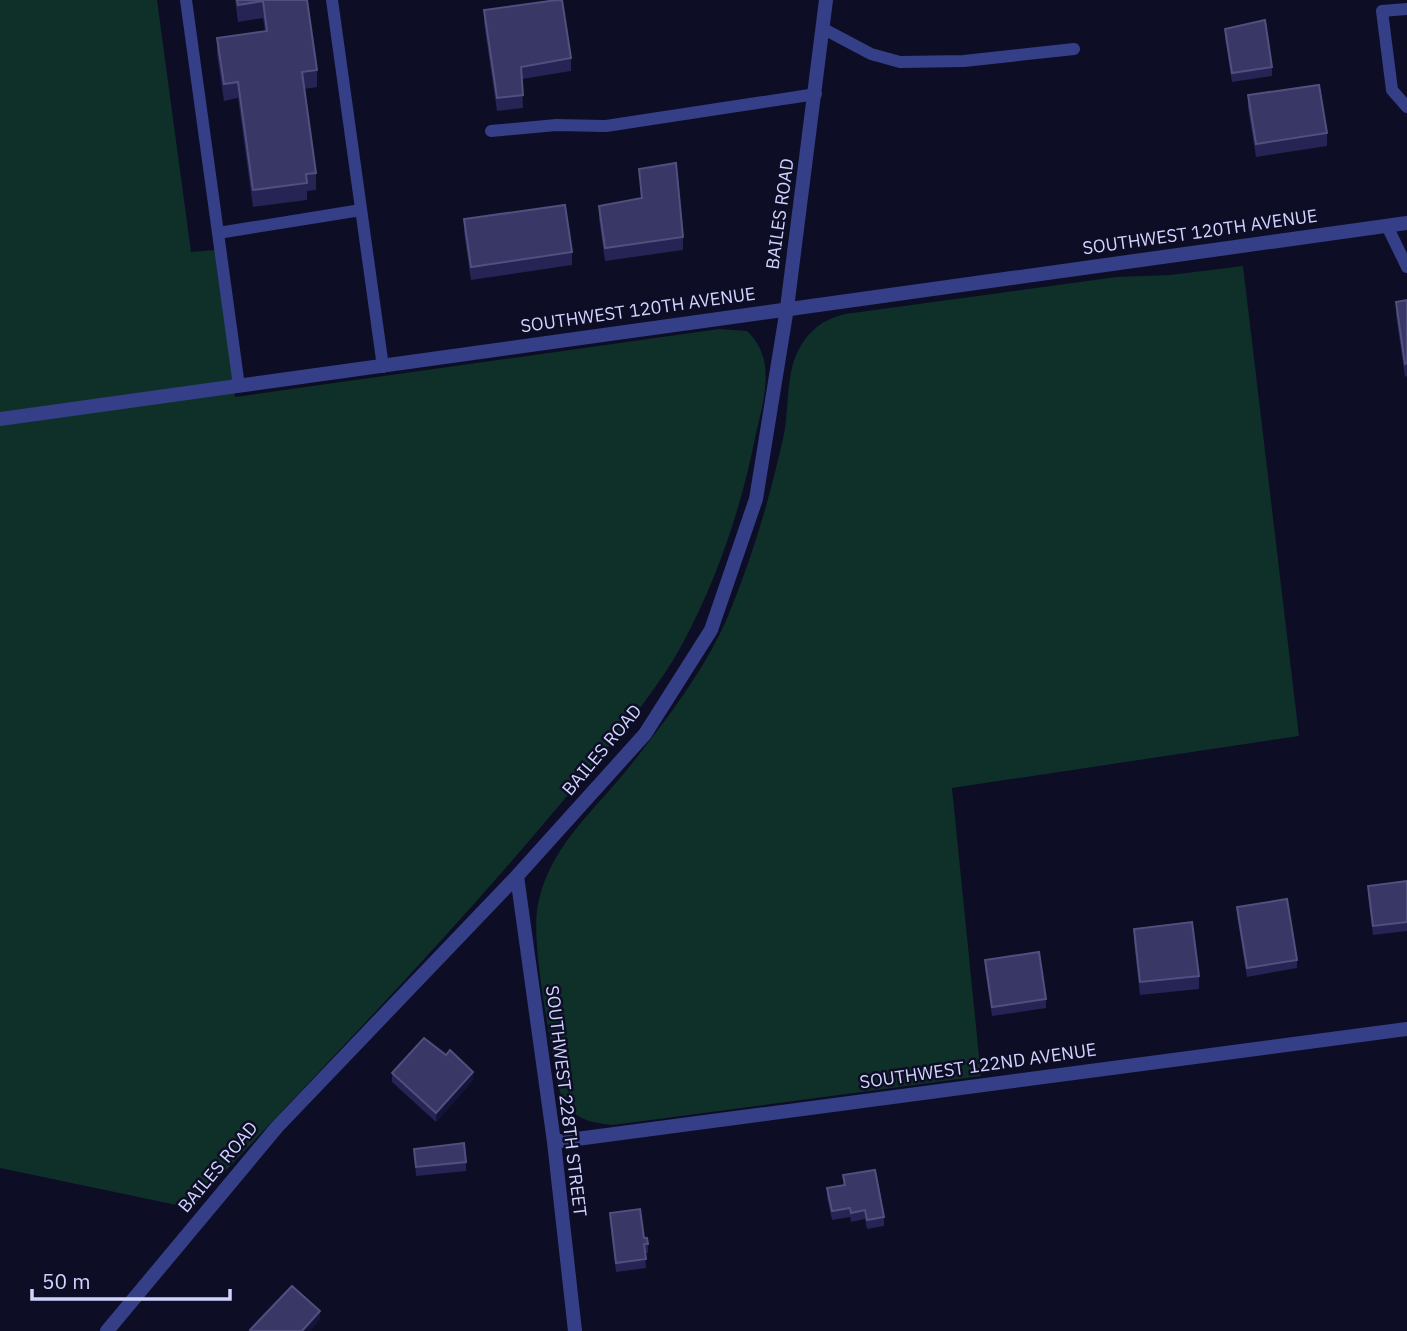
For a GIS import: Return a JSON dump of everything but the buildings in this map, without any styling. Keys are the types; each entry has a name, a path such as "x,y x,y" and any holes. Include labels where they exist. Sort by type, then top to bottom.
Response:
{"street":[{"name":"BAILES ROAD","path":"107,1331 277,1126 517,876 645,734 711,630 756,499 787,308 826,0"},
{"name":"SOUTHWEST 120TH AVENUE","path":"0,419 1407,223"},
{"name":"SOUTHWEST 228TH STREET","path":"517,876 554,1142 575,1331"},
{"name":"SOUTHWEST 122ND AVENUE","path":"554,1142 1407,1029"}],"lane":[{"path":"186,0 239,386"},
{"path":"332,0 383,367"},
{"path":"1407,9 1382,11 1392,90 1407,107"},
{"path":"822,28 871,54 900,62 964,61 1074,49"},
{"path":"491,131 556,125 606,126 816,94"},
{"path":"218,233 361,210"},
{"path":"1387,226 1407,267"}],"green space":[{"path":"0,0 157,0 191,252 215,250 235,397 719,329 747,331 757,342 765,368 764,396 743,491 726,543 695,619 654,689 604,753 464,916 191,1208 0,1168"},
{"path":"1243,266 1299,736 952,788 981,1076 613,1125 596,1123 573,1112 566,1104 557,1081 540,976 536,918 544,883 552,864 575,830 671,713 719,636 737,594 760,526 784,434 791,370 807,337 823,323 845,314 1116,277 1170,275"}]}
